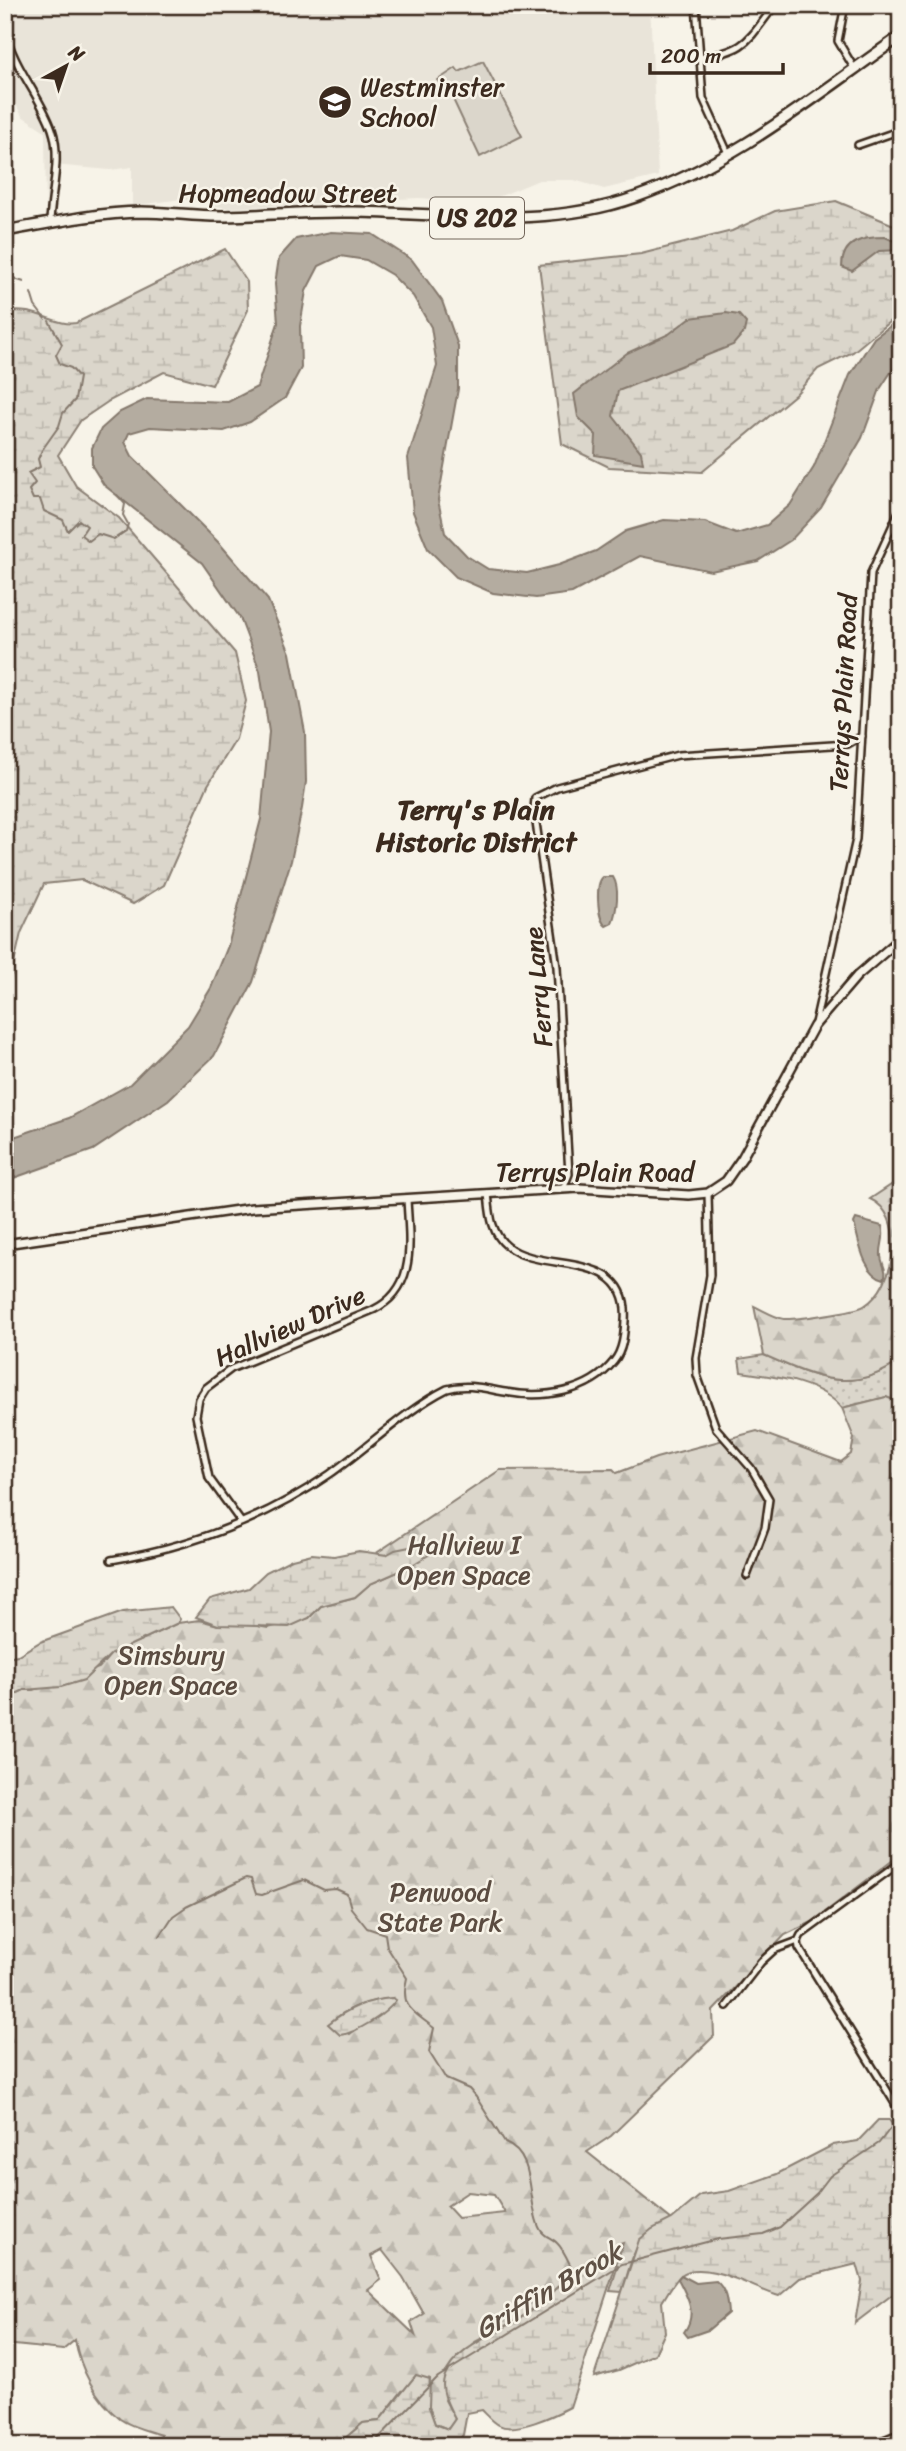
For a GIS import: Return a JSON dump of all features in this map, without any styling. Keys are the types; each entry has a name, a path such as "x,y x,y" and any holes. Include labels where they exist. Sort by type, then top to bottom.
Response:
{"highway":[{"name":"Hopmeadow Street","path":"5,231 50,222 138,212 217,216 355,212 515,219 565,215 634,198 730,156 769,132 901,36"}],"street":[{"path":"696,5 706,111 730,156"},
{"path":"699,58 722,55 739,48 775,5"},
{"path":"845,5 838,41 854,68"},
{"path":"5,30 11,50 53,132 57,153 50,222"},
{"path":"858,145 901,130"},
{"name":"Terrys Plain Road","path":"5,1244 253,1208 579,1188 689,1195 708,1193 726,1181 742,1158 814,1026 820,1003 856,839 871,573 901,507"},
{"path":"848,744 862,736"},
{"path":"848,744 861,750"},
{"name":"Ferry Lane","path":"563,1189 569,1174 558,979 535,798 545,790 678,755 848,744"},
{"path":"814,1026 857,976 901,938"},
{"path":"820,1003 829,1008"},
{"path":"569,1174 579,1188"},
{"path":"111,1559 178,1545 241,1522 316,1483 447,1389 463,1386 530,1395 562,1392 593,1379 615,1360 622,1344 626,1315 623,1300 615,1285 590,1268 569,1262 532,1259 506,1246 492,1224 488,1193"},
{"path":"708,1193 710,1275 696,1357 697,1375 716,1428 751,1468 769,1499 767,1520 747,1576"},
{"name":"Hallview Drive","path":"241,1522 209,1478 197,1432 199,1399 212,1382 231,1369 373,1310 393,1298 410,1263 407,1199"},
{"path":"901,1862 801,1935 798,1941 799,1948 901,2113"},
{"path":"727,2006 761,1962 774,1950 798,1941"},
{"path":"871,2446 901,2434"}],"shaded area":[{"name":"Westminster School","path":"5,5 650,5 658,176 604,189 574,180 539,180 486,202 418,198 227,208 181,199 132,206 132,167 110,170 53,165 53,218 46,218 45,131 22,116 5,84"},
{"path":"331,232 372,234 412,260 442,301 458,346 458,389 438,500 445,533 467,556 488,569 527,573 559,565 596,551 626,531 664,520 705,522 736,534 767,525 790,505 814,467 850,375 874,338 901,318 901,357 880,389 862,438 821,508 791,540 758,561 711,571 640,556 572,593 536,598 493,593 456,577 428,549 413,512 408,458 437,366 431,327 413,296 392,275 366,260 340,256 319,266 306,291 300,326 301,368 285,398 250,422 224,431 150,427 129,433 125,442 132,456 220,544 268,600 290,653 305,732 306,782 302,808 291,861 253,982 214,1056 168,1100 93,1150 5,1181 5,1140 69,1118 130,1084 188,1026 211,988 228,946 261,819 269,732 260,671 240,618 202,563 104,485 92,466 92,448 101,429 120,412 147,399 228,402 257,387 278,323 275,284 279,258 296,239"},
{"path":"885,237 901,244 901,250 879,251 852,271 842,267 846,251 855,242"},
{"path":"726,313 739,315 746,323 744,332 733,345 618,391 613,416 641,452 643,463 595,455 596,435 578,417 574,394 627,353 669,334 690,318"},
{"path":"603,877 613,877 617,893 614,918 612,923 606,926 598,902 600,881"},
{"path":"856,1219 882,1226 881,1256 885,1270 884,1279 871,1271 867,1264 854,1223"},
{"path":"681,2275 696,2283 716,2281 724,2291 727,2304 728,2313 708,2330 688,2337 684,2332 691,2312 688,2298 678,2279"}],"green space":[{"path":"483,61 522,136 480,157 451,95 446,97 438,80 456,68 459,72"},
{"path":"836,201 901,228 901,312 853,352 818,369 796,394 702,472 609,467 562,444 539,265 641,254 732,231 775,211"},
{"path":"225,249 247,282 248,310 212,385 164,372 109,401 81,420 58,455 76,486 119,518 235,653 246,701 236,739 208,785 164,885 133,904 82,880 44,884 21,933 10,981 5,986 5,313 25,312 60,322 76,323"},
{"path":"901,1165 901,1360 866,1378 849,1380 816,1376 764,1355 754,1306 776,1317 790,1319 859,1308 875,1296 890,1267 893,1234 889,1219 881,1207 870,1199 894,1183"},
{"path":"764,1355 816,1376 849,1380 866,1378 901,1360 901,1403 886,1397 842,1408 809,1386 782,1378 741,1372 739,1359"},
{"name":"Penwood State Park","path":"886,1397 901,1403 901,1854 812,1922 785,1935 713,2011 714,2036 611,2136 587,2152 672,2220 642,2240 633,2256 622,2292 610,2291 618,2265 594,2256 522,2317 475,2342 445,2400 455,2419 448,2429 435,2424 429,2407 429,2379 402,2391 379,2421 363,2423 336,2446 159,2446 161,2435 124,2422 104,2403 85,2373 75,2340 63,2350 5,2344 5,1699 24,1690 34,1690 99,1668 111,1654 178,1623 199,1620 218,1625 246,1624 268,1628 309,1618 321,1606 355,1597 370,1584 407,1568 422,1544 386,1555 375,1554 500,1470 613,1469 617,1473 656,1458 757,1431 841,1462 851,1454 854,1438 842,1408","holes":["393,1998 378,2015 350,2034 329,2024 358,2006","468,2192 494,2195 505,2213 458,2218 447,2206","382,2250 403,2277 424,2314 411,2322 415,2335 368,2290 381,2280 371,2256"]},
{"path":"434,1542 432,1553 407,1568 370,1584 355,1597 321,1606 309,1618 289,1627 218,1625 196,1617 210,1599 249,1588 266,1572 292,1559 312,1554 334,1556 359,1551 386,1555 395,1550"},
{"path":"171,1607 180,1619 178,1623 111,1654 84,1680 61,1687 24,1690 5,1699 5,1657 18,1655 40,1642 123,1612"},
{"path":"393,1998 396,2000 386,2011 354,2031 340,2035 328,2024 358,2006"},
{"path":"878,2120 889,2120 901,2136 901,2288 855,2323 862,2281 857,2264 800,2278 779,2296 716,2272 691,2271 678,2278 662,2302 665,2332 655,2354 619,2370 594,2377 639,2240 652,2229 672,2219 701,2195 729,2191 777,2174 833,2145 858,2141"},
{"path":"623,2243 570,2407 535,2422 515,2427 499,2425 482,2410 467,2413 463,2435 454,2446 336,2446 363,2423 379,2421 416,2375 430,2379 429,2407 435,2424 448,2429 455,2419 446,2399 443,2383 449,2367 457,2358 479,2341 524,2316 596,2256"}],"waterway":[{"path":"5,276 24,282"},
{"path":"31,293 35,306 45,319"},
{"path":"49,321 62,344 56,355 60,364 71,368 79,377 75,400 63,413 59,426 42,450 38,459 40,467 28,473 35,483 29,490 33,499 40,499 44,511 63,520 68,531 79,520 87,526 81,535 89,541 98,534 114,539 126,531 128,524 123,515 125,504 117,495"},
{"path":"160,1936 173,1916 186,1907 246,1878 251,1879 256,1894 262,1895 304,1880 324,1890 336,1889 347,1894 351,1908 367,1928 385,1934 387,1947 407,1978 405,1997 410,2009 434,2028 429,2052 446,2079 469,2089 505,2143 515,2149 522,2158 527,2169 540,2229 561,2247 585,2289"},
{"name":"Griffin Brook","path":"371,2446 438,2377 622,2264 718,2239 763,2234 780,2227 817,2193 830,2176 879,2143 899,2117"},
{"name":"Griffin Brook","path":"318,2446 324,2446"}],"place":[{"name":"Westminster School","path":"335,102"}],"district":[{"name":"Terry's Plain Historic District","path":"476,825"}],"park label":[{"name":"Hallview I Open Space","path":"464,1560"},
{"name":"Simsbury Open Space","path":"171,1670"}]}
